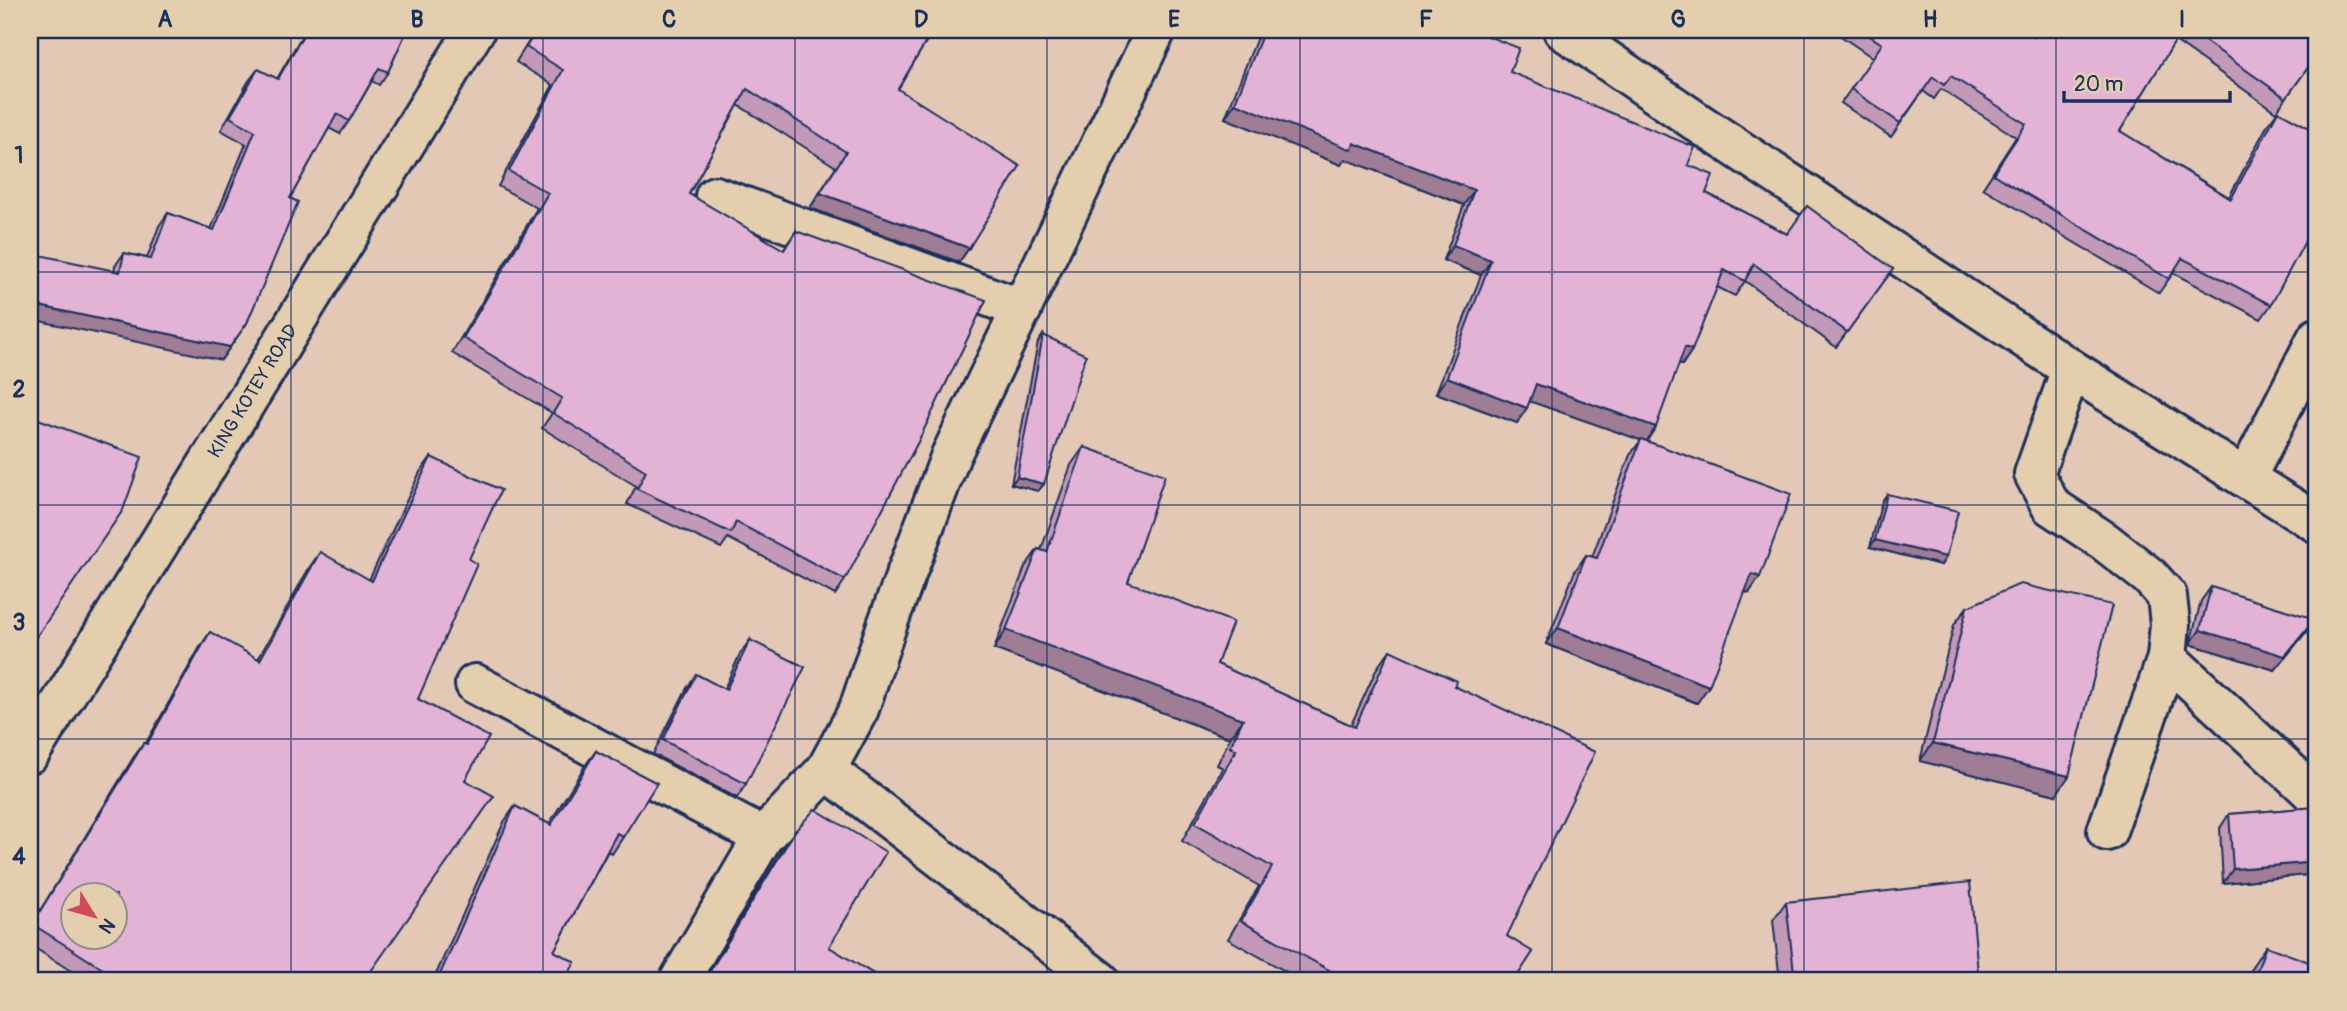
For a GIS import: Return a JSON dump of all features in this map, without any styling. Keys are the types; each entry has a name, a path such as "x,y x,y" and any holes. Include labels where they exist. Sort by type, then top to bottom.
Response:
{"street":[{"name":"KING KOTEY ROAD","path":"30,753 475,30"},
{"path":"679,981 763,837 826,770 859,709 887,625 951,455 1156,30"},
{"path":"1563,30 1700,124 2071,369 2317,523"},
{"path":"715,196 1022,309"},
{"path":"2246,478 2317,338"},
{"path":"2071,369 2035,474 2051,506 2104,541 2150,577 2167,596 2170,624 2168,658 2107,831"},
{"path":"2168,658 2317,797"},
{"path":"475,684 763,837"},
{"path":"826,770 1100,981"}],"building":[{"path":"306,30 407,30 388,72 379,68 349,121 337,114 290,198 298,202 247,323 230,347 30,304 30,253 120,272 124,253 151,259 168,213 214,230 255,131 230,117 258,69 278,79"},
{"path":"537,30 933,30 898,89 1020,166 969,248 820,193 846,152 747,89 689,194 784,250 796,231 986,300 918,442 845,580 736,522 731,533 637,489 646,471 553,413 562,398 463,338 548,193 509,171 563,70 526,47"},
{"path":"1264,30 1472,30 1519,48 1510,72 1695,147 1688,165 1713,175 1706,193 1787,234 1807,206 1893,269 1847,332 1754,264 1745,281 1724,270 1692,350 1685,347 1656,427 1536,384 1527,408 1447,377 1491,260 1453,245 1474,190 1354,143 1352,150 1235,103"},
{"path":"1861,30 2025,30 2034,37 2038,30 2182,30 2120,131 2231,199 2278,111 2317,132 2317,219 2271,305 2182,258 2169,279 1993,174 2026,124 1951,76 1944,85 1933,77 1900,123 1851,89 1882,44"},
{"path":"2189,30 2317,30 2317,55 2286,98"},
{"path":"1043,335 1086,355 1044,484 1017,477"},
{"path":"30,416 142,457 123,510 30,646"},
{"path":"1641,439 1791,494 1760,577 1752,574 1709,686 1558,628 1586,555 1597,558"},
{"path":"1084,447 1165,475 1128,582 1233,622 1217,664 1355,727 1390,650 1457,681 1454,686 1595,752 1507,936 1533,952 1514,981 1344,981 1345,979 1241,921 1272,867 1195,823 1236,750 1230,747 1243,719 1006,630 1038,549 1047,552"},
{"path":"431,457 501,490 469,559 477,564 418,699 489,737 465,780 494,796 364,981 122,981 75,951 130,951 130,881 60,881 60,942 32,924 144,743 147,744 210,632 260,660 320,552 372,581"},
{"path":"1887,494 1958,511 1946,557 1875,540"},
{"path":"2020,584 2112,605 2069,776 1933,743 1967,607"},
{"path":"2211,587 2315,619 2285,656 2200,630"},
{"path":"750,640 805,667 746,784 663,740 696,674 726,690"},
{"path":"596,751 657,783 623,837 617,833 554,951 575,962 565,981 437,981 515,806 551,825"},
{"path":"2317,807 2317,862 2233,869 2229,814"},
{"path":"815,809 886,852 829,947 885,981 704,981 795,831"},
{"path":"1970,882 1978,973 1906,981 1795,981 1786,902"},
{"path":"2266,946 2317,965 2317,981 2253,981"}]}
